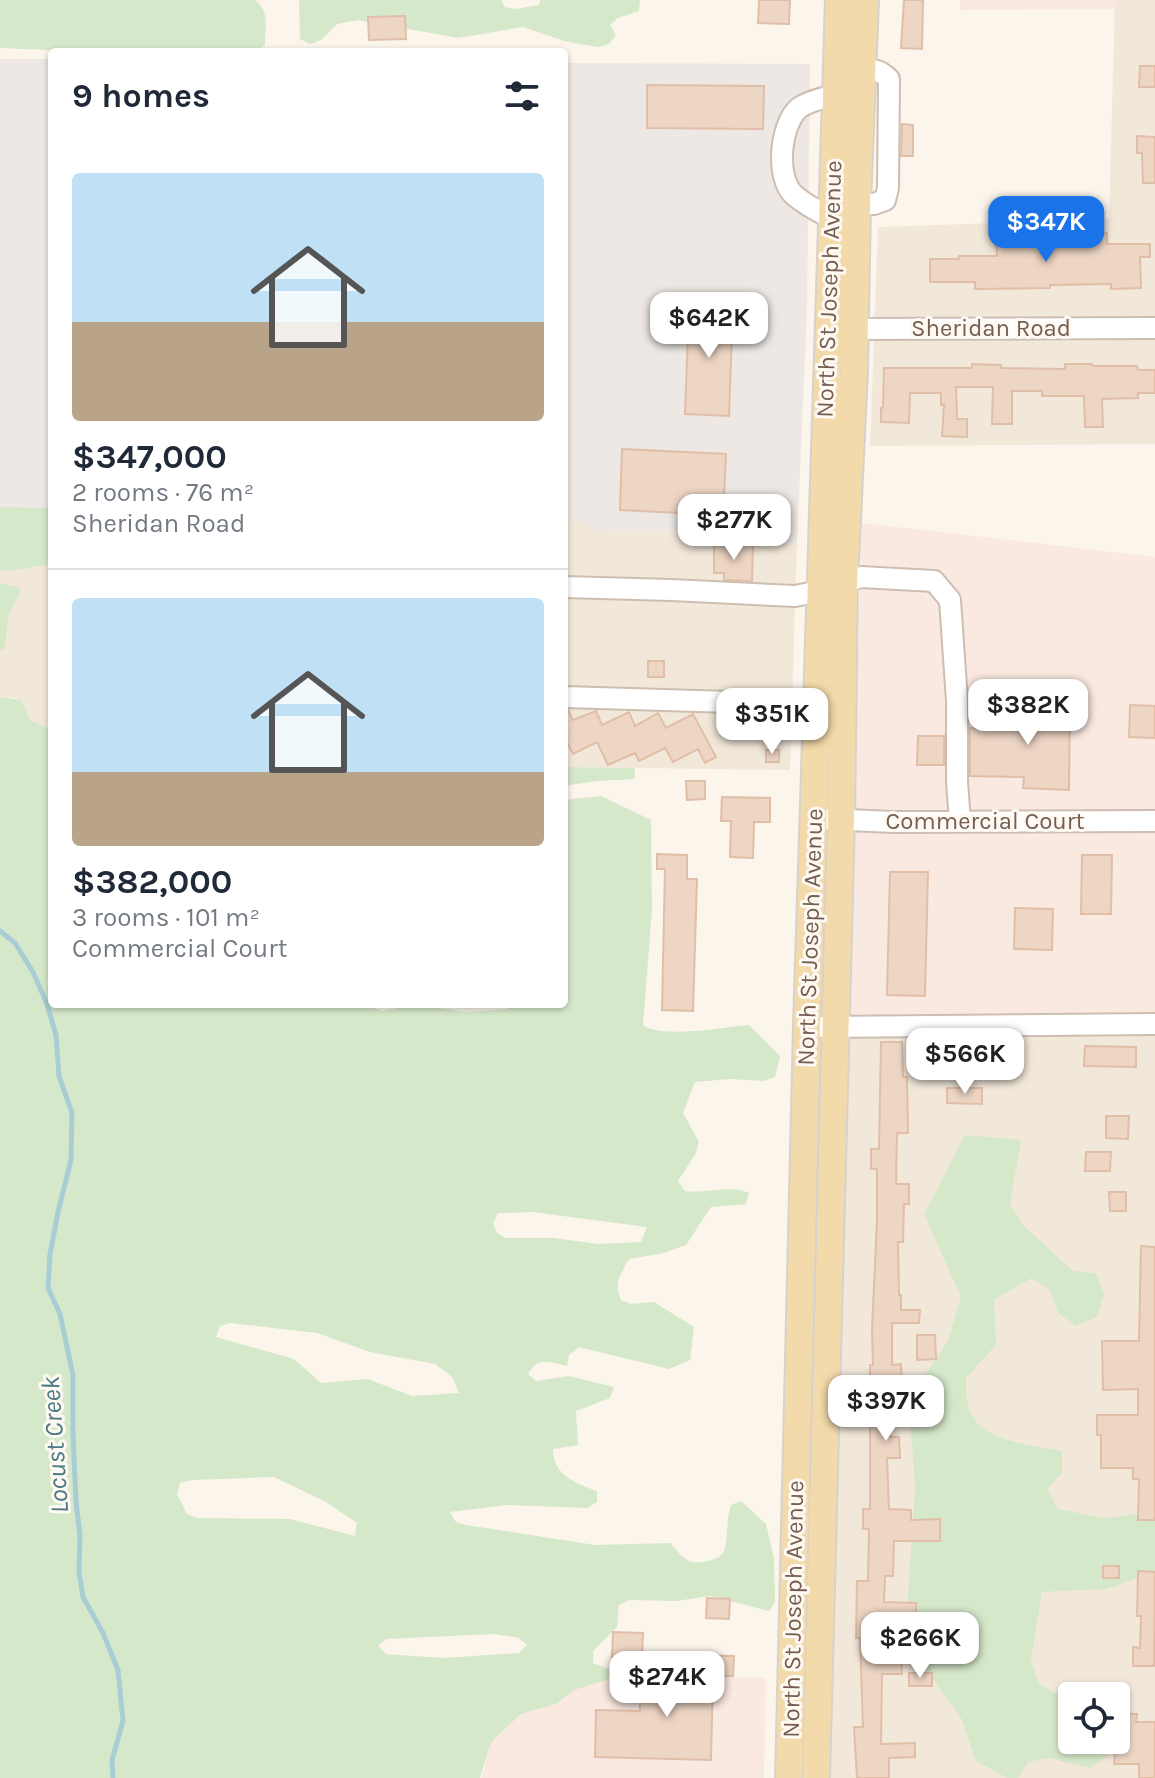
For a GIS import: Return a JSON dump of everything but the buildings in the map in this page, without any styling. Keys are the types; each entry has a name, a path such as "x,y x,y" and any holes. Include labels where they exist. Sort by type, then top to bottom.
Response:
{"main road":[{"name":"North St Joseph Avenue","path":"832,587 821,536 839,0"},
{"name":"North St Joseph Avenue","path":"816,1778 841,819 830,705 832,587 854,328 865,0"},
{"name":"North St Joseph Avenue","path":"789,1778 814,818 830,705"}],"street":[{"path":"835,95 799,108 790,122 785,139 782,169 793,194 831,218 857,216"},
{"name":"Sheridan Road","path":"828,330 1155,328"},
{"path":"568,587 795,596 861,577 934,581 950,600 957,701 960,822"},
{"path":"568,697 830,705"},
{"name":"Commercial Court","path":"814,818 893,822 1155,821"},
{"path":"807,1027 1155,1024"}],"shaded area":[{"path":"960,0 1115,0 1115,9 960,10"},
{"path":"1115,0 1155,0 1155,444 870,446 878,227 1109,219"},
{"path":"0,59 48,59 48,528 0,529"},
{"path":"568,63 810,64 807,309 797,544 722,539 720,531 590,530 585,522 568,522"},
{"path":"568,522 586,522 591,530 721,531 722,539 797,544 790,770 568,767"},
{"path":"862,523 1155,557 1155,1022 847,1036"},
{"path":"48,565 48,728 30,720 16,698 0,697 0,650 5,648 9,613 21,592 18,587 0,583 0,570"},
{"path":"1155,1022 1155,1778 823,1778 847,1036"},
{"path":"610,1675 766,1678 764,1778 482,1778 489,1747 521,1714 556,1704 574,1690 607,1680"}],"green space":[{"path":"0,0 255,0 265,15 265,45 260,48 0,48"},
{"path":"299,0 501,0 505,7 516,9 539,5 540,0 640,0 639,11 618,18 610,25 616,35 609,44 598,47 564,41 523,27 458,38 358,20 337,24 321,40 310,44 300,39"},
{"path":"0,507 48,508 48,565 0,570"},
{"path":"0,583 18,587 21,592 9,613 5,649 0,650"},
{"path":"0,697 21,700 30,720 48,728 48,1008 373,1008 382,1011 438,1008 467,1012 568,1008 568,800 601,796 651,820 652,910 643,1025 678,1032 749,1025 780,1056 775,1077 764,1081 730,1079 695,1082 683,1113 699,1142 696,1153 678,1181 685,1191 742,1190 749,1193 746,1204 711,1207 686,1245 664,1253 629,1259 619,1279 621,1300 631,1304 654,1302 694,1327 690,1360 669,1369 579,1347 569,1355 567,1366 540,1363 528,1374 536,1381 569,1376 614,1387 610,1398 576,1411 578,1445 553,1449 561,1471 574,1481 597,1491 597,1502 587,1508 507,1505 450,1512 456,1522 466,1525 595,1545 670,1543 686,1560 701,1562 715,1559 723,1553 731,1505 741,1501 766,1524 774,1558 775,1602 769,1611 711,1596 676,1601 629,1600 619,1605 617,1627 593,1651 593,1663 614,1671 607,1680 574,1690 556,1704 521,1714 495,1738 480,1778 0,1778","holes":["532,1212 647,1227 641,1242 598,1244 554,1238 506,1238 497,1233 493,1223 498,1213","230,1323 317,1333 370,1352 435,1364 452,1377 459,1393 412,1396 368,1379 321,1383 294,1359 216,1337 220,1326","274,1477 326,1502 357,1523 355,1536 290,1519 198,1518 187,1514 177,1494 180,1483 192,1480","494,1634 519,1638 527,1645 519,1653 443,1658 386,1654 378,1646 386,1639"]},
{"path":"568,767 635,768 634,779 568,785"},
{"path":"965,1135 1021,1140 1010,1204 1022,1224 1073,1271 1096,1273 1104,1295 1097,1317 1076,1326 1058,1313 1050,1291 1032,1278 994,1300 996,1345 966,1378 970,1410 982,1427 1003,1438 1062,1451 1062,1473 1047,1489 1058,1509 1104,1518 1155,1515 1155,1575 1147,1574 1107,1589 1042,1592 1031,1660 1038,1683 1058,1695 1058,1754 1108,1754 1091,1768 1049,1758 1028,1762 1018,1778 1007,1778 976,1761 961,1718 923,1666 906,1625 915,1488 909,1399 948,1341 961,1297 924,1214"}],"waterway":[{"name":"Locust Creek","path":"0,931 15,943 33,972 48,1007"},
{"name":"Locust Creek","path":"48,1008 56,1035 59,1076 72,1113 71,1160 50,1254 48,1288 60,1314 73,1375 79,1572 83,1597 103,1633 118,1670 123,1721 112,1760 113,1778"}]}
